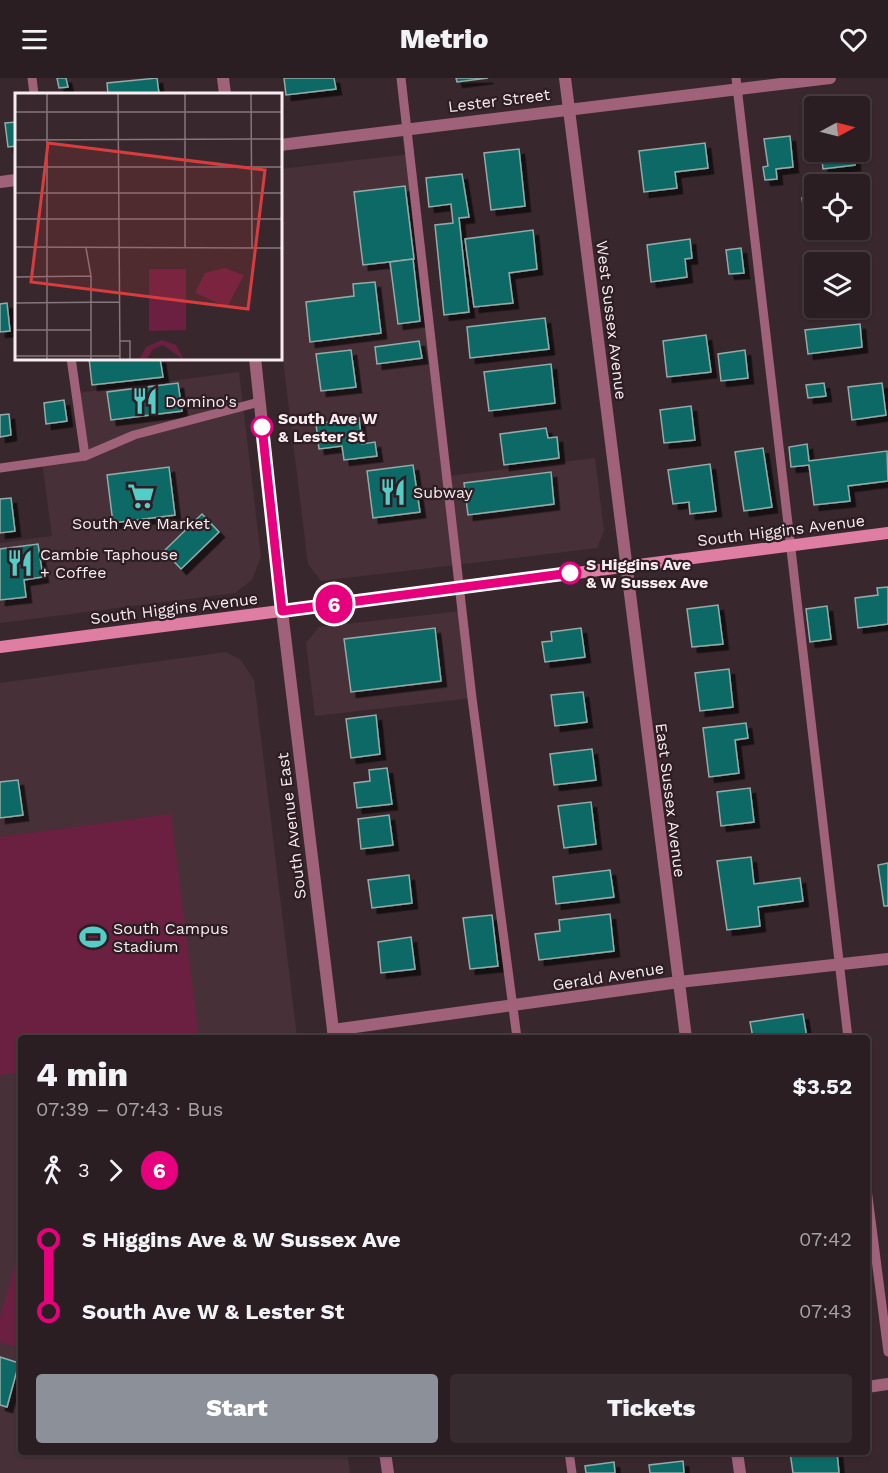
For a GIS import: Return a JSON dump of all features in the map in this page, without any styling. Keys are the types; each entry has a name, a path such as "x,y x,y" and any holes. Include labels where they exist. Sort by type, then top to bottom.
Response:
{"main road":[{"name":"South Higgins Avenue","path":"0,647 460,586 888,533"}],"street":[{"path":"223,78 225,93"},
{"name":"West Sussex Avenue","path":"565,78 625,567"},
{"name":"Lester Street","path":"282,145 568,109 737,84 830,78"},
{"path":"0,182 15,180"},
{"name":"South Avenue East","path":"255,360 282,611 333,1034"},
{"name":"East Sussex Avenue","path":"625,567 686,1035"},
{"name":"Gerald Avenue","path":"333,1034 679,982 888,959"},
{"path":"870,1387 888,1384"},
{"path":"385,1455 388,1473"},
{"path":"737,1455 740,1473"}],"lane":[{"path":"32,78 34,93"},
{"path":"401,78 460,586 517,1035"},
{"path":"737,84 788,546 848,1035"},
{"path":"71,360 85,456"},
{"path":"0,468 85,456 134,435 259,402"},
{"path":"870,1212 888,1352"},
{"path":"569,1455 572,1473"}],"shaded area":[{"path":"411,154 448,476 595,458 604,531 597,548 321,581 308,564 282,351 282,169"},
{"path":"239,372 261,557 252,580 235,593 0,623 0,543 52,536 42,462 85,456 77,393"},
{"path":"462,611 472,698 315,716 306,643 319,627"},
{"path":"226,652 241,660 254,680 297,1035 18,1035 18,1455 347,1455 350,1473 0,1473 0,683"},
{"name":"South Campus Stadium","path":"171,814 199,1035 18,1035 18,1072 0,1075 0,837"},
{"path":"18,1256 18,1348 0,1342 0,1316"}],"building":[{"path":"57,78 66,78 68,87 59,88"},
{"path":"157,78 159,93 108,93 107,83"},
{"path":"284,78 334,78 336,89 286,95"},
{"path":"456,78 488,78 457,82"},
{"path":"15,122 15,146 8,147 5,123"},
{"path":"790,136 793,167 776,169 777,179 765,180 763,167 768,166 764,139"},
{"path":"705,143 708,168 675,172 677,188 644,192 639,151"},
{"path":"519,149 525,206 491,210 484,153"},
{"path":"822,162 855,162 855,165 823,169"},
{"path":"462,174 469,217 459,218 469,312 444,315 435,225 453,223 451,204 429,207 426,178"},
{"path":"405,186 414,259 363,265 354,192"},
{"path":"533,230 537,269 509,273 513,303 474,307 465,239"},
{"path":"690,239 692,258 685,259 687,277 651,282 647,245"},
{"path":"741,248 744,273 729,274 726,250"},
{"path":"413,259 420,321 398,324 390,262"},
{"path":"375,282 381,333 310,342 306,302 354,296 353,284"},
{"path":"7,303 10,331 0,332 0,304"},
{"path":"545,318 549,349 470,358 467,327"},
{"path":"860,324 862,347 808,354 805,330"},
{"path":"706,335 711,372 667,377 663,341"},
{"path":"419,341 422,358 377,364 375,347"},
{"path":"351,350 356,387 321,391 316,354"},
{"path":"745,350 748,378 721,381 718,354"},
{"path":"89,360 160,360 163,377 92,385"},
{"path":"551,364 555,403 489,411 484,372"},
{"name":"Domino's","path":"178,383 182,411 111,420 107,392"},
{"path":"824,383 826,396 808,398 806,385"},
{"path":"882,383 886,415 852,420 848,387"},
{"path":"64,400 67,421 46,424 44,403"},
{"path":"691,406 695,440 664,443 660,410"},
{"path":"9,414 11,435 0,437 0,415"},
{"path":"359,418 362,444 375,442 377,456 344,460 342,446 319,449 316,424"},
{"path":"546,428 548,438 557,437 559,458 504,465 500,434"},
{"path":"807,444 809,461 887,451 888,481 848,486 850,501 814,505 809,465 791,467 789,447"},
{"path":"763,448 772,507 744,511 735,452"},
{"path":"710,464 716,511 690,514 689,502 673,504 668,470"},
{"name":"Subway","path":"413,465 420,512 373,518 367,471"},
{"name":"South Ave Market","path":"169,467 175,515 113,523 107,475"},
{"path":"551,472 554,504 468,515 464,483"},
{"path":"11,498 15,531 0,533 0,499"},
{"path":"202,514 219,532 181,569 164,551"},
{"name":"Cambie Taphouse + Coffee","path":"38,544 43,577 24,580 26,597 0,600 0,549"},
{"path":"888,587 888,624 858,628 855,598 878,595 877,588"},
{"path":"718,605 723,644 692,647 687,609"},
{"path":"827,606 831,639 810,642 806,609"},
{"path":"435,628 441,681 351,692 344,639"},
{"path":"581,628 585,657 545,662 542,642 552,641 551,632"},
{"path":"729,669 733,707 700,711 695,673"},
{"path":"583,692 587,722 555,726 551,695"},
{"path":"376,715 380,754 351,758 346,719"},
{"path":"746,723 748,738 735,740 739,773 709,777 703,728"},
{"path":"592,749 596,780 554,785 550,754"},
{"path":"387,768 392,804 357,808 354,783 370,781 369,770"},
{"path":"18,780 23,815 0,818 0,782"},
{"path":"750,788 754,822 721,826 717,792"},
{"path":"591,802 596,844 564,848 558,806"},
{"path":"389,815 393,845 361,849 358,819"},
{"path":"751,857 754,884 800,878 803,901 758,907 760,926 727,930 717,861"},
{"path":"888,863 888,906 884,906 878,865"},
{"path":"610,870 614,897 556,904 553,877"},
{"path":"409,875 412,903 372,908 368,880"},
{"path":"610,914 614,951 539,960 535,934 560,931 559,920"},
{"path":"492,915 498,966 470,969 463,918"},
{"path":"411,937 415,969 381,973 378,942"},
{"path":"803,1014 806,1035 752,1035 750,1022"},
{"path":"0,1357 18,1363 18,1367 7,1407 0,1405"},
{"path":"790,1455 837,1455 839,1473 793,1473"},
{"path":"683,1461 684,1473 650,1473 649,1465"},
{"path":"614,1462 615,1473 586,1473 585,1466"}],"bus line":[{"name":"6","path":"262,427 282,611 570,573"}],"place":[{"name":"Domino's","path":"145,401"},
{"name":"South Ave W & Lester St","path":"262,427"},
{"name":"Subway","path":"393,492"},
{"name":"South Ave Market","path":"141,496"},
{"name":"Cambie Taphouse + Coffee","path":"20,563"},
{"name":"S Higgins Ave & W Sussex Ave","path":"570,573"},
{"name":"South Campus Stadium","path":"93,937"}]}
